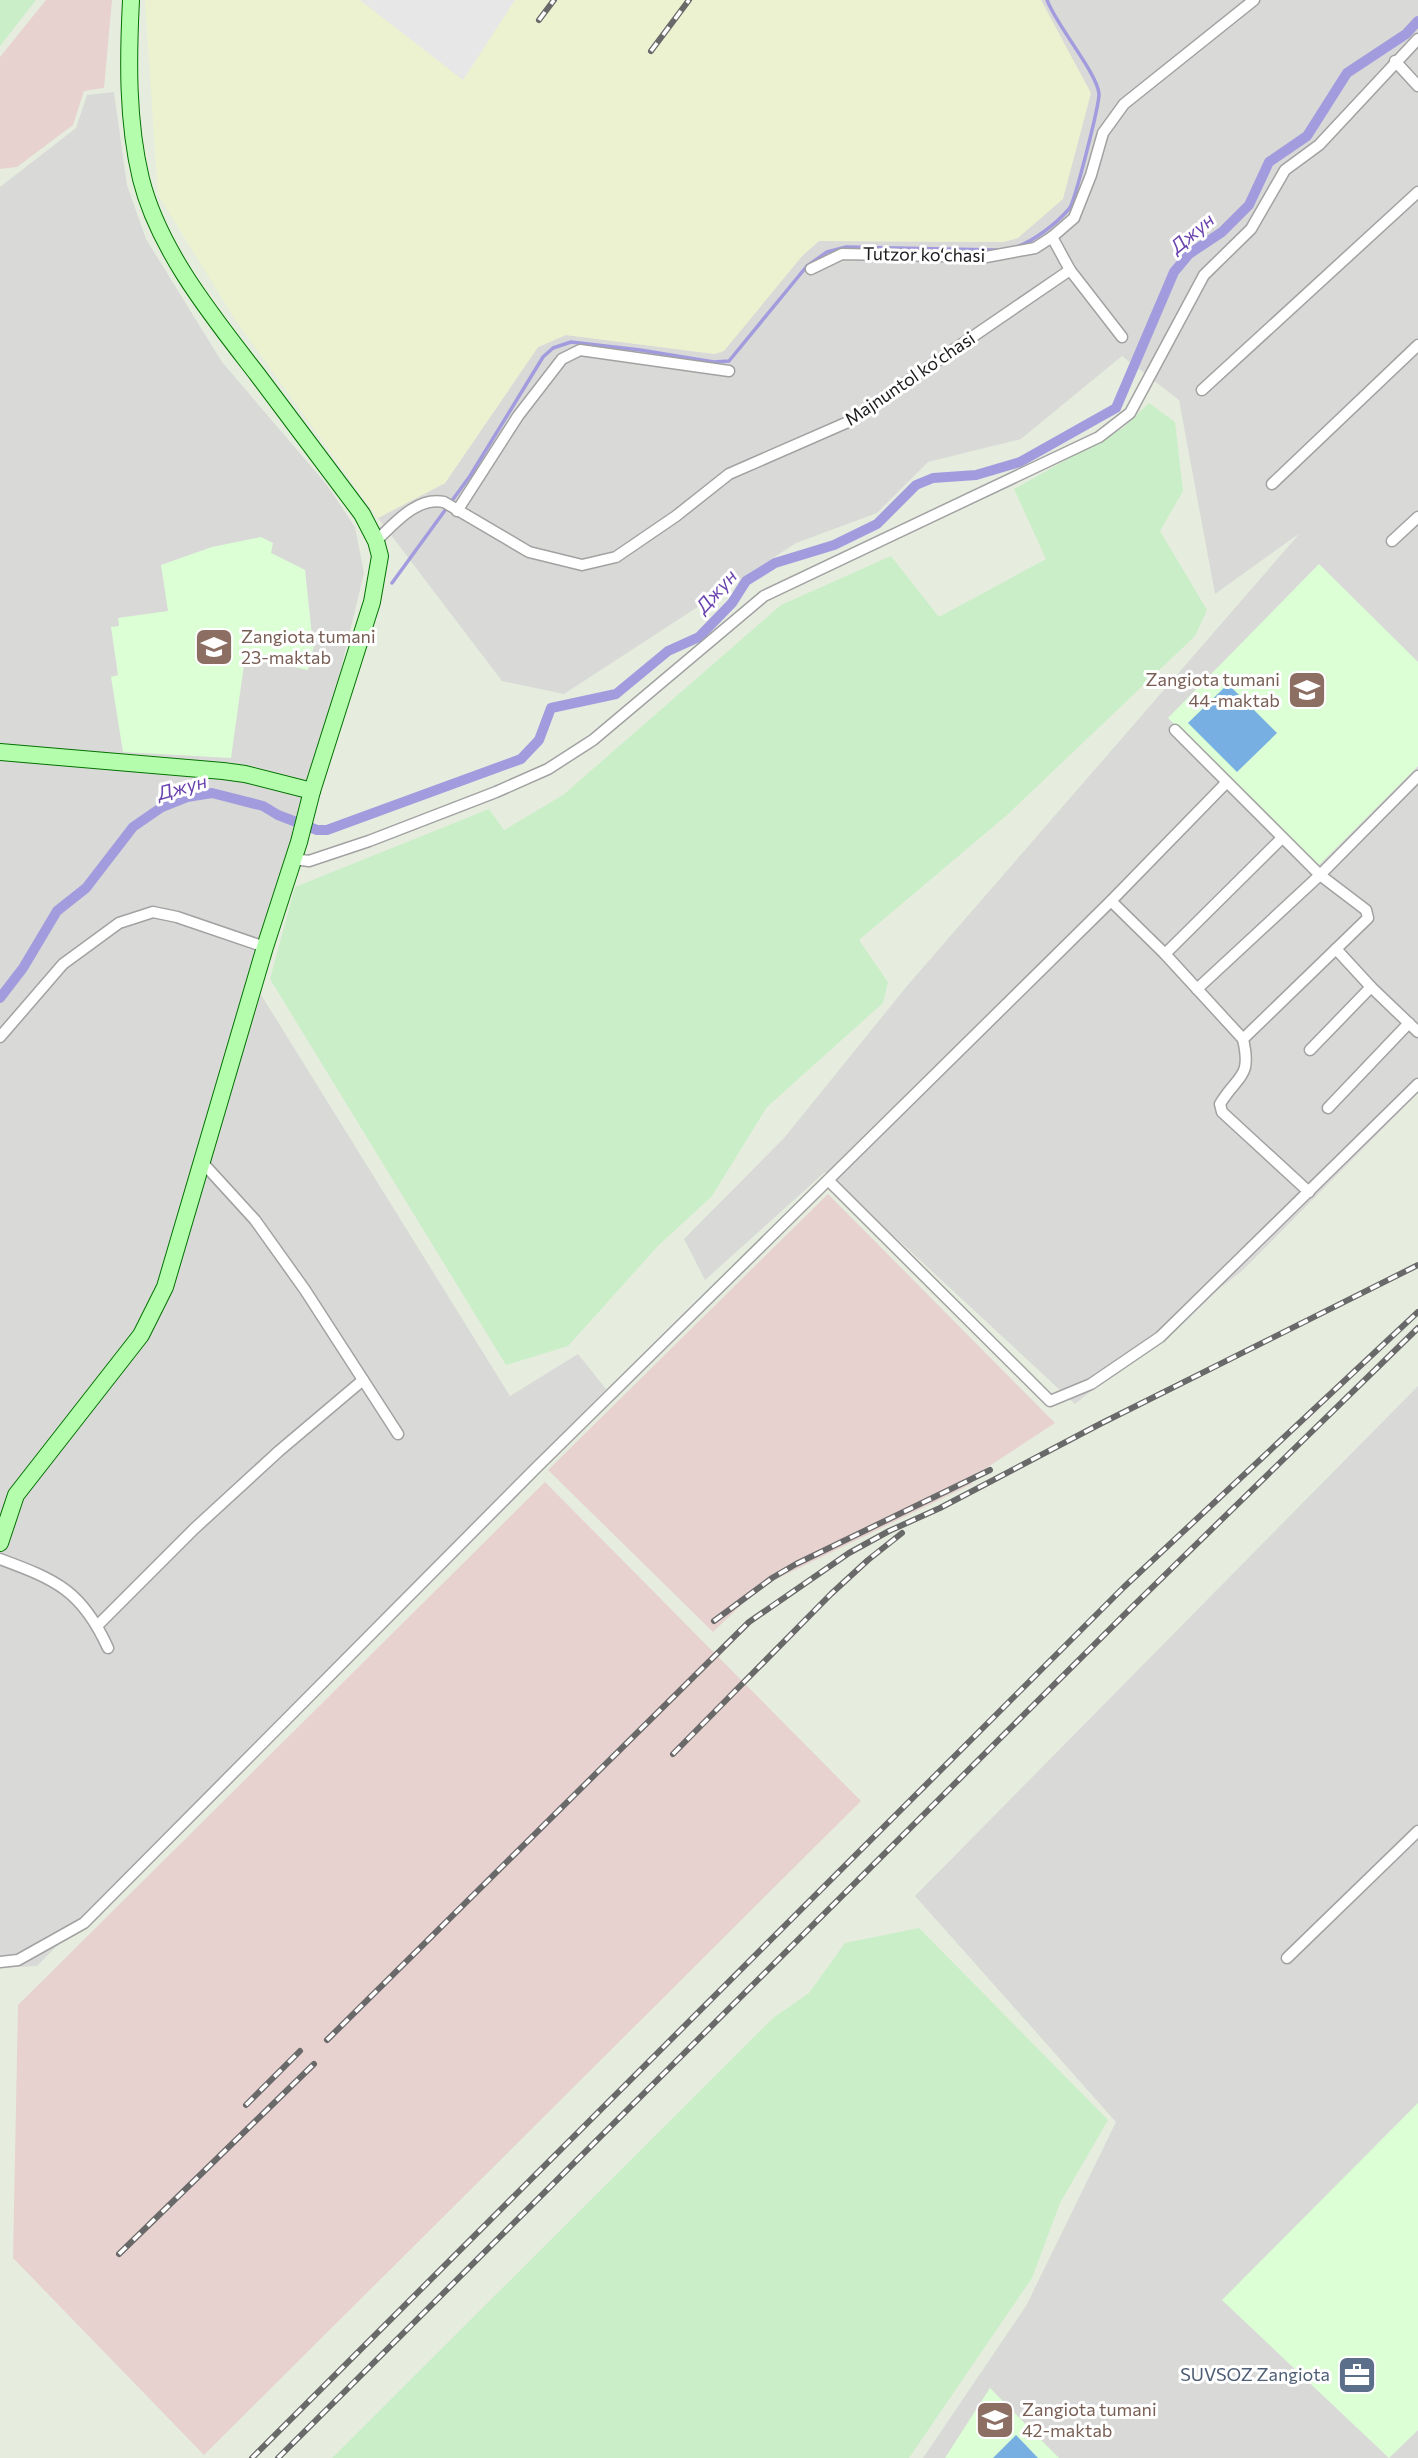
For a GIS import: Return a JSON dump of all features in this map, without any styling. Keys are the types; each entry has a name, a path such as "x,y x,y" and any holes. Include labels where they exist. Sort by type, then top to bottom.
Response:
{"main road":[{"path":"0,1543 16,1495 141,1335 164,1287 299,842 312,791 372,602 380,556 376,541 362,514 226,333 177,261 158,225 142,181 132,130 131,0"},
{"path":"0,752 223,771 246,774 312,791"}],"street":[{"name":"Tutzor ko‘chasi","path":"811,269 842,254 986,257 1035,248 1074,218 1091,175 1103,133 1124,104 1254,0"},
{"path":"293,859 309,861 369,841 548,769 593,740 764,596 1099,437 1130,414 1204,275 1251,229 1285,170 1318,145 1418,39"},
{"path":"1395,61 1418,86"},
{"path":"1202,390 1418,191"},
{"path":"1052,237 1070,270 1122,337"},
{"name":"Majnuntol ko‘chasi","path":"451,507 529,552 582,565 616,557 676,516 729,474 848,422 1070,270"},
{"path":"1272,484 1418,345"},
{"path":"376,541 404,514 435,500 451,507 562,359 580,350 729,371"},
{"path":"1392,541 1418,517"},
{"path":"1175,730 1320,875 1368,914 1368,918 1243,1038"},
{"path":"1196,989 1320,875 1418,776"},
{"path":"0,1962 18,1960 84,1923 546,1459 1111,901 1226,783"},
{"path":"1165,954 1282,838"},
{"path":"1111,901 1165,954 1243,1038 1247,1068 1237,1085 1220,1104 1222,1112 1309,1192"},
{"path":"0,1037 63,964 119,923 153,912 177,917 265,947"},
{"path":"1336,948 1371,987 1418,1032"},
{"path":"1310,1050 1371,987"},
{"path":"1328,1108 1409,1023"},
{"path":"829,1181 1050,1401 1090,1384 1160,1337 1418,1084"},
{"path":"202,1162 255,1220 305,1290 398,1434"},
{"path":"98,1625 194,1528 363,1380"},
{"path":"0,1559 58,1583 75,1596 98,1625 108,1648"},
{"path":"1287,1958 1418,1831"}],"shaded area":[{"path":"0,0 36,0 0,46"},
{"path":"46,0 112,0 104,88 84,91 73,125 17,167 0,169 0,57"},
{"path":"145,0 1041,0 1091,93 1063,199 1018,238 1004,242 819,241 803,255 724,351 715,354 566,335 538,347 445,483 378,518 236,321 158,195"},
{"path":"360,0 515,0 463,80"},
{"path":"1041,0 1418,0 1418,1093 1243,1270 1075,1404 825,1172 705,1280 684,1239 784,1138 907,986 1300,533 1215,594 1179,400 1122,356 1021,439 928,462 877,513 796,543 564,694 502,681 378,518 445,483 538,347 566,335 715,354 803,255 819,241 1004,242"},
{"path":"114,92 127,185 146,239 222,362 327,485 355,527 364,573 305,819 255,985 510,1396 578,1354 606,1389 37,1966 0,1968 0,187 76,128 87,95"},
{"path":"1149,403 1175,422 1183,491 1160,531 1207,610 1195,636 1007,815 859,940 888,982 883,1003 767,1107 712,1196 657,1247 568,1346 506,1365 270,979 295,887 489,809 504,830 563,795 781,605 891,556 939,617 1046,559 1014,489 1123,428"},
{"name":"Zangiota tumani 23-maktab","path":"261,537 273,543 271,553 305,570 312,636 316,637 308,670 245,657 231,758 123,752 111,677 118,675 111,627 119,626 118,618 168,611 161,565 212,547"},
{"name":"Zangiota tumani 44-maktab","path":"1319,564 1418,662 1418,766 1319,865 1168,718"},
{"path":"1228,684 1277,733 1237,772 1188,723"},
{"path":"828,1194 1055,1423 971,1478 972,1484 760,1587 713,1632 548,1470"},
{"path":"1418,1386 1418,2458 923,2458 1026,2306 1116,2122 915,1896"},
{"path":"545,1482 861,1801 204,2455 13,2258 18,2005"},
{"path":"919,1928 1108,2120 1060,2203 1032,2278 909,2458 332,2458 773,2018 809,1993 845,1943"},
{"path":"1418,2103 1418,2430 1389,2458 1222,2300"},
{"name":"Zangiota tumani 42-maktab","path":"990,2388 1059,2458 945,2458"},
{"path":"1016,2435 1038,2458 993,2458"}],"waterway":[{"path":"1017,247 1045,231 1069,209 1086,153 1099,94 1092,74 1047,0"},
{"name":"Джун","path":"0,998 23,968 57,911 86,888 133,827 162,807 187,797 212,793 263,806 278,815 317,830 327,830 521,759 539,740 551,708 616,694 668,651 699,637 732,603 746,581 775,563 834,545 877,524 916,485 933,478 976,475 1020,462 1116,408 1174,272 1189,254 1222,232 1249,205 1269,162 1307,136 1347,73 1406,34 1418,21"},
{"path":"392,583 470,476 543,357 553,348 571,342 714,362 729,361 807,266 827,252 846,247 996,250"}],"railway":[{"path":"539,20 554,0"},
{"path":"651,51 689,0"},
{"path":"327,2040 749,1622 849,1553 889,1531 940,1508 1100,1424 1418,1265"},
{"path":"252,2458 1124,1587 1418,1312"},
{"path":"278,2458 1131,1608 1418,1328"},
{"path":"714,1621 772,1578 796,1564 990,1470"},
{"path":"673,1754 831,1594 902,1533"},
{"path":"246,2105 300,2051"},
{"path":"119,2254 314,2064"}],"place":[{"name":"Zangiota tumani 23-maktab","path":"214,647"},
{"name":"Zangiota tumani 44-maktab","path":"1307,690"},
{"name":"SUVSOZ Zangiota","path":"1357,2375"},
{"name":"Zangiota tumani 42-maktab","path":"995,2420"}]}
